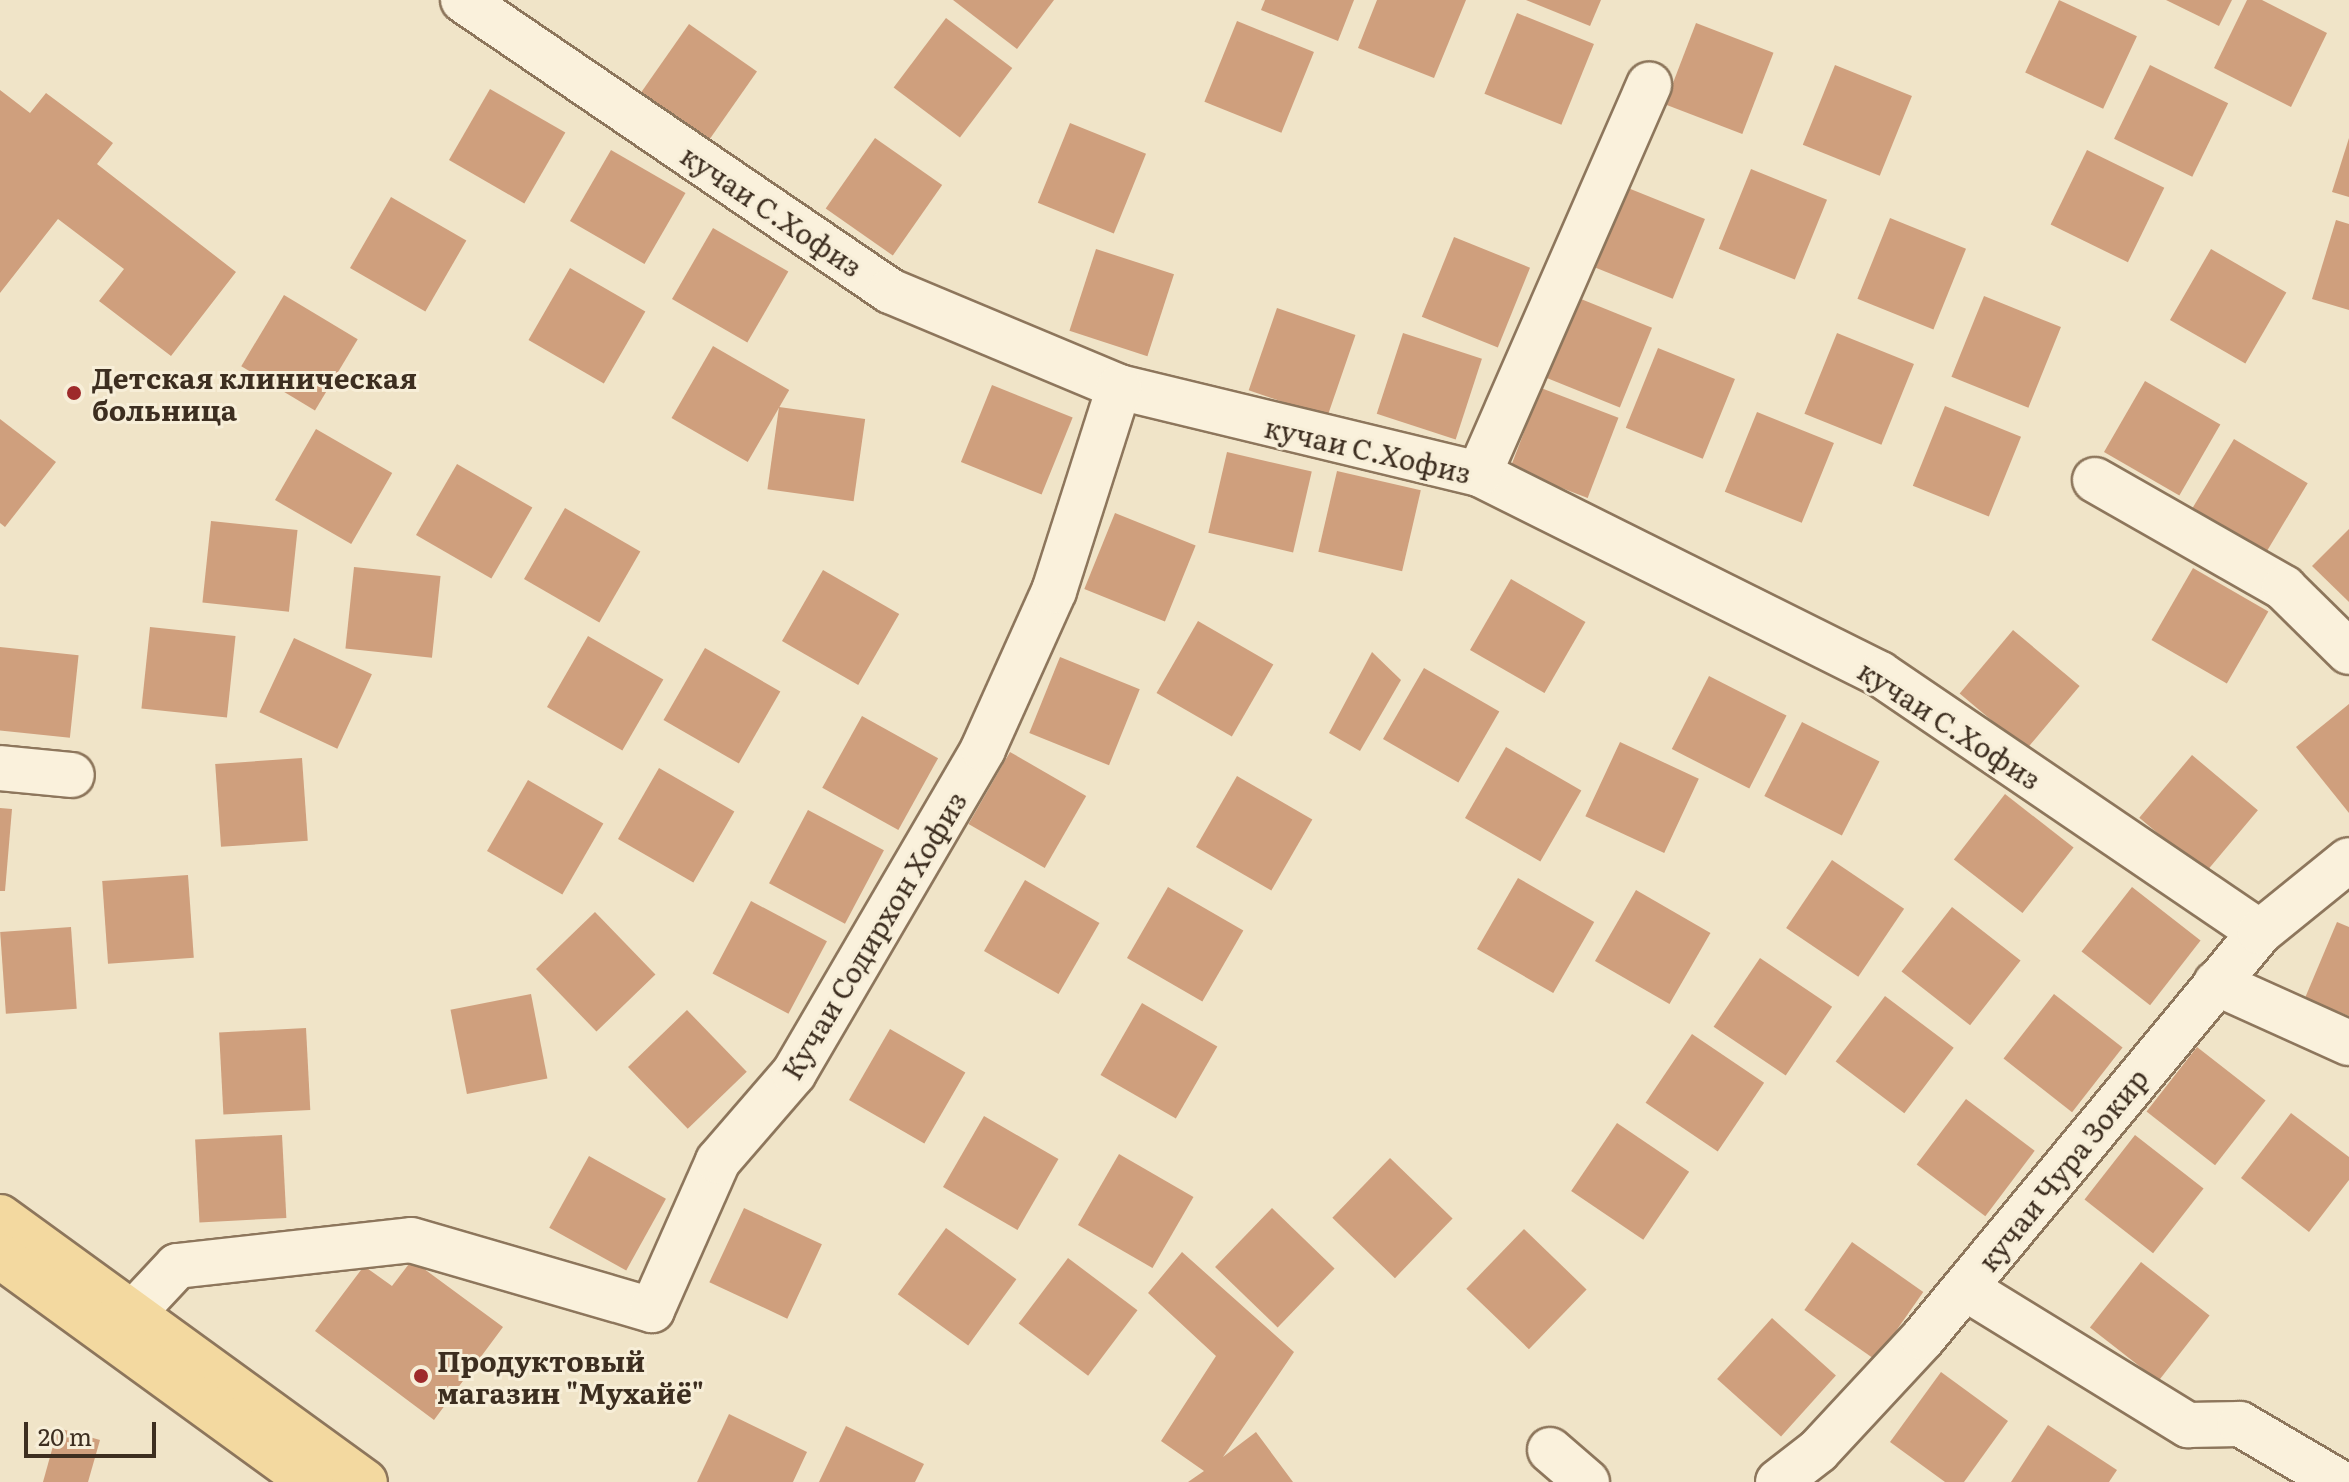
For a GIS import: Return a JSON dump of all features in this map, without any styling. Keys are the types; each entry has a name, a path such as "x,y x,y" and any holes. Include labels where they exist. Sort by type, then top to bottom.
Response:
{"main road":[{"path":"0,1217 365,1482"},
{"path":"0,1256 311,1482"}],"street":[{"name":"кучаи С.Хофиз","path":"463,0 890,291 1119,387 1479,474 1880,674 2260,932"},
{"path":"1479,474 1649,84"},
{"name":"Кучаи Содирхон Хофиз","path":"134,1312 177,1266 411,1240 652,1310 718,1161 794,1073 983,749 1054,591 1119,387"},
{"path":"2095,480 2284,588 2349,652"},
{"path":"0,768 72,775"},
{"name":"кучаи Чура Зокир","path":"1778,1482 1818,1451 1965,1288 2260,932 2349,860"},
{"path":"2216,983 2349,1043"},
{"path":"1965,1288 2188,1425 2240,1424 2339,1482"},
{"path":"1550,1450 1587,1482"}],"building":[{"path":"953,0 1054,0 1017,49"},
{"path":"1265,0 1354,0 1338,41 1261,10"},
{"path":"1377,0 1466,0 1434,78 1358,48"},
{"path":"1526,0 1601,0 1590,26"},
{"path":"2059,0 2137,36 2103,109 2025,73"},
{"path":"2166,0 2232,0 2219,26"},
{"path":"2247,0 2262,0 2327,33 2291,107 2214,68"},
{"path":"1517,13 1594,44 1561,125 1484,94"},
{"path":"946,18 1012,68 960,137 894,87"},
{"path":"1237,21 1314,52 1281,133 1204,102"},
{"path":"1696,23 1773,53 1742,134 1665,104"},
{"path":"689,24 757,72 708,142 640,94"},
{"path":"1835,65 1912,96 1880,176 1803,145"},
{"path":"2150,65 2228,103 2192,177 2114,139"},
{"path":"490,89 565,132 524,204 449,160"},
{"path":"0,90 30,113 46,93 113,143 97,164 236,272 171,356 99,301 124,269 58,219 0,293"},
{"path":"1070,123 1146,154 1114,233 1038,203"},
{"path":"875,138 942,185 893,255 826,208"},
{"path":"2349,138 2349,197 2332,192"},
{"path":"611,150 685,193 644,264 570,221"},
{"path":"2087,150 2164,188 2128,262 2051,225"},
{"path":"1751,169 1827,200 1795,279 1719,249"},
{"path":"1628,188 1705,219 1673,299 1596,268"},
{"path":"391,197 466,241 425,312 350,268"},
{"path":"1890,218 1966,249 1933,329 1857,299"},
{"path":"2336,220 2349,224 2349,310 2312,299"},
{"path":"713,228 788,272 747,343 672,299"},
{"path":"1454,237 1530,268 1498,347 1422,317"},
{"path":"1096,249 1174,274 1147,356 1069,331"},
{"path":"2211,249 2286,292 2245,364 2170,320"},
{"path":"570,268 645,312 604,383 528,340"},
{"path":"284,295 358,339 315,410 241,366"},
{"path":"1984,296 2061,327 2028,408 1951,377"},
{"path":"1576,297 1652,328 1620,407 1544,377"},
{"path":"1277,308 1355,335 1327,417 1249,390"},
{"path":"1403,333 1482,359 1456,439 1377,414"},
{"path":"1837,333 1914,364 1881,445 1804,414"},
{"path":"713,346 789,390 748,462 672,418"},
{"path":"1658,348 1735,379 1703,459 1626,428"},
{"path":"2145,381 2220,424 2179,496 2104,452"},
{"path":"992,385 1073,418 1042,495 961,462"},
{"path":"1541,388 1618,418 1588,498 1510,468"},
{"path":"1945,406 2021,437 1989,516 1913,486"},
{"path":"779,407 865,419 854,501 767,489"},
{"path":"1757,412 1834,443 1802,523 1725,492"},
{"path":"0,419 56,462 5,527 0,523"},
{"path":"316,429 392,473 351,544 275,500"},
{"path":"2234,439 2308,483 2265,554 2192,509"},
{"path":"1227,452 1312,472 1293,552 1208,533"},
{"path":"457,464 532,508 491,579 416,535"},
{"path":"1337,471 1421,490 1402,571 1318,552"},
{"path":"565,508 640,552 599,623 524,579"},
{"path":"1115,513 1196,546 1165,622 1084,589"},
{"path":"211,521 298,530 289,612 202,603"},
{"path":"2349,529 2349,602 2312,566"},
{"path":"354,567 441,576 432,658 345,649"},
{"path":"2193,568 2268,611 2227,683 2152,640"},
{"path":"823,570 899,614 858,685 782,641"},
{"path":"1511,579 1585,622 1544,693 1470,650"},
{"path":"1198,621 1273,664 1232,736 1156,693"},
{"path":"150,627 236,636 227,718 141,709"},
{"path":"2013,630 2080,686 2026,750 1960,694"},
{"path":"588,636 663,680 622,751 547,707"},
{"path":"294,638 372,674 337,749 259,712"},
{"path":"0,647 79,655 70,738 0,730"},
{"path":"705,648 780,692 739,763 664,720"},
{"path":"1372,652 1401,680 1360,751 1329,733"},
{"path":"1060,657 1140,689 1109,765 1029,733"},
{"path":"1424,668 1499,712 1458,783 1383,739"},
{"path":"1709,676 1787,715 1749,789 1672,749"},
{"path":"2349,704 2349,813 2296,747"},
{"path":"862,716 938,758 898,830 822,788"},
{"path":"1802,722 1880,761 1842,835 1764,796"},
{"path":"1620,742 1699,779 1664,853 1585,816"},
{"path":"1506,747 1581,790 1540,862 1465,818"},
{"path":"1010,752 1086,796 1045,868 968,824"},
{"path":"2192,755 2258,810 2205,873 2139,818"},
{"path":"302,758 308,841 221,847 215,764"},
{"path":"659,768 734,812 693,883 618,839"},
{"path":"1237,776 1312,819 1271,891 1196,847"},
{"path":"528,780 603,824 562,895 487,851"},
{"path":"2005,794 2074,848 2022,913 1954,859"},
{"path":"0,808 12,809 5,891 0,891"},
{"path":"808,810 884,850 845,924 769,883"},
{"path":"1832,860 1904,909 1858,977 1786,928"},
{"path":"188,875 194,958 108,964 102,881"},
{"path":"1518,878 1594,922 1553,993 1477,949"},
{"path":"1025,880 1099,923 1058,994 984,951"},
{"path":"1168,887 1243,930 1202,1002 1127,958"},
{"path":"2132,887 2201,941 2150,1005 2082,952"},
{"path":"1636,890 1710,933 1669,1004 1595,961"},
{"path":"751,901 827,941 788,1014 713,973"},
{"path":"1952,907 2021,961 1970,1025 1902,972"},
{"path":"595,912 655,975 596,1032 536,969"},
{"path":"2337,922 2349,927 2349,1016 2305,998"},
{"path":"71,927 77,1009 6,1014 0,932"},
{"path":"1760,958 1832,1007 1786,1075 1714,1027"},
{"path":"531,994 547,1078 467,1094 451,1010"},
{"path":"2054,994 2123,1048 2072,1112 2004,1059"},
{"path":"1885,996 1954,1048 1904,1113 1836,1061"},
{"path":"1142,1003 1217,1046 1176,1118 1100,1075"},
{"path":"687,1010 747,1072 688,1129 628,1067"},
{"path":"306,1028 310,1110 223,1114 219,1033"},
{"path":"890,1029 965,1072 924,1144 849,1100"},
{"path":"1692,1034 1764,1083 1718,1151 1646,1103"},
{"path":"2197,1047 2266,1101 2215,1165 2147,1112"},
{"path":"1966,1099 2035,1151 1985,1216 1917,1164"},
{"path":"2291,1113 2349,1157 2349,1180 2309,1232 2241,1178"},
{"path":"984,1116 1058,1159 1017,1230 943,1187"},
{"path":"1617,1123 1689,1172 1643,1240 1571,1191"},
{"path":"282,1135 286,1218 199,1222 195,1140"},
{"path":"2135,1135 2204,1189 2153,1253 2085,1200"},
{"path":"1119,1154 1193,1197 1152,1268 1078,1225"},
{"path":"589,1156 666,1199 626,1270 549,1228"},
{"path":"1390,1158 1453,1218 1395,1278 1332,1218"},
{"path":"744,1208 822,1244 787,1319 709,1282"},
{"path":"1272,1208 1335,1268 1278,1327 1215,1267"},
{"path":"946,1228 1016,1279 968,1345 898,1294"},
{"path":"1524,1229 1587,1289 1529,1349 1466,1289"},
{"path":"1852,1242 1923,1292 1876,1360 1804,1310"},
{"path":"1182,1252 1294,1352 1223,1457 1256,1432 1293,1482 1188,1482 1204,1471 1161,1441 1216,1356 1148,1293"},
{"path":"1068,1258 1137,1310 1088,1376 1019,1323"},
{"name":"Продуктовый магазин \"Мухайё\"","path":"412,1260 503,1327 434,1420 315,1331 364,1266 392,1286"},
{"path":"2141,1262 2210,1316 2158,1381 2090,1327"},
{"path":"1772,1318 1836,1376 1781,1436 1717,1379"},
{"path":"1941,1372 2008,1421 1964,1482 1945,1482 1890,1442"},
{"path":"729,1414 807,1452 793,1482 697,1482"},
{"path":"2048,1425 2117,1470 2109,1482 2011,1482"},
{"path":"846,1426 924,1464 915,1482 819,1482"},
{"path":"58,1428 100,1440 88,1482 43,1482"}],"place":[{"name":"Детская клиническая больница","path":"74,393"},
{"name":"Продуктовый магазин \"Мухайё\"","path":"421,1376"}]}
